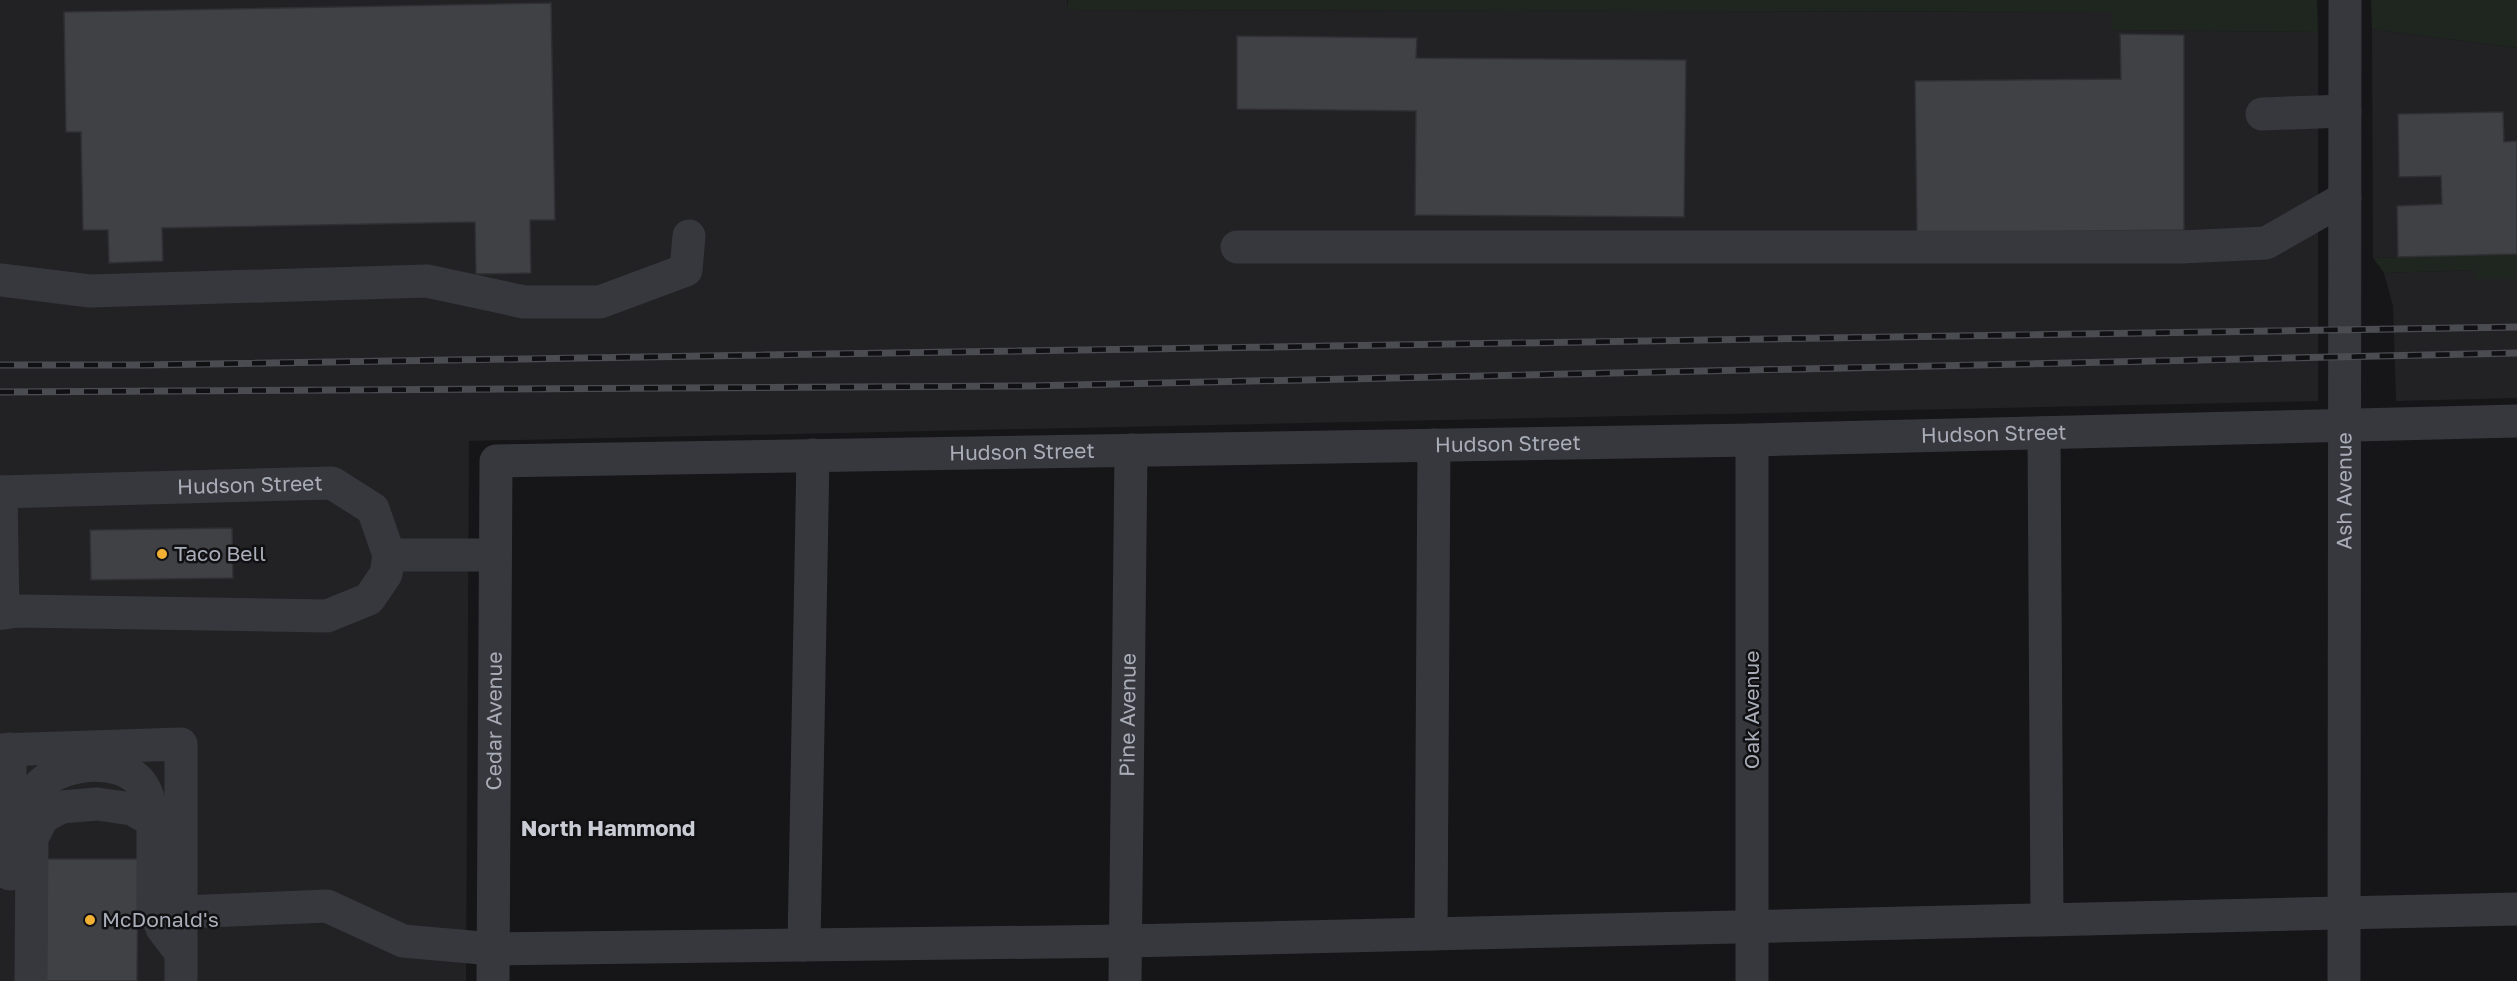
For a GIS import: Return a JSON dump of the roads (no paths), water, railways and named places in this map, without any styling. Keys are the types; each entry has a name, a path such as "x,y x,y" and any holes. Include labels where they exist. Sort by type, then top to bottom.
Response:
{"street":[{"name":"Ash Avenue","path":"2344,981 2345,0"},
{"path":"2262,114 2345,111"},
{"path":"1237,246 2181,246 2266,243 2345,198"},
{"path":"0,280 90,291 427,281 524,302 600,302 686,270 689,236"},
{"name":"Hudson Street","path":"496,461 1752,440 2517,421"},
{"path":"2044,433 2047,919"},
{"name":"Oak Avenue","path":"1752,440 1752,981"},
{"path":"1431,934 1434,445"},
{"name":"Pine Avenue","path":"1125,981 1131,450"},
{"path":"804,945 813,455"},
{"name":"Cedar Avenue","path":"493,965 496,461"},
{"name":"Hudson Street","path":"1,492 332,483 373,509 388,555"},
{"path":"1,492 1,613 20,611 327,616 369,598 386,574 388,555 495,555"},
{"path":"11,981 5,750 181,744 181,967"},
{"path":"32,981 32,838 43,817 61,807 97,804 132,809 153,821 153,906 181,967"},
{"path":"181,912 327,906 403,941 493,965 804,945 1126,941 2517,909"}],"railway":[{"path":"0,365 142,365 2517,327"},
{"path":"0,392 1028,386 2517,353"}],"place":[{"name":"Taco Bell","path":"162,554"},
{"name":"McDonald's","path":"90,920"}],"district":[{"name":"North Hammond","path":"608,828"}]}
